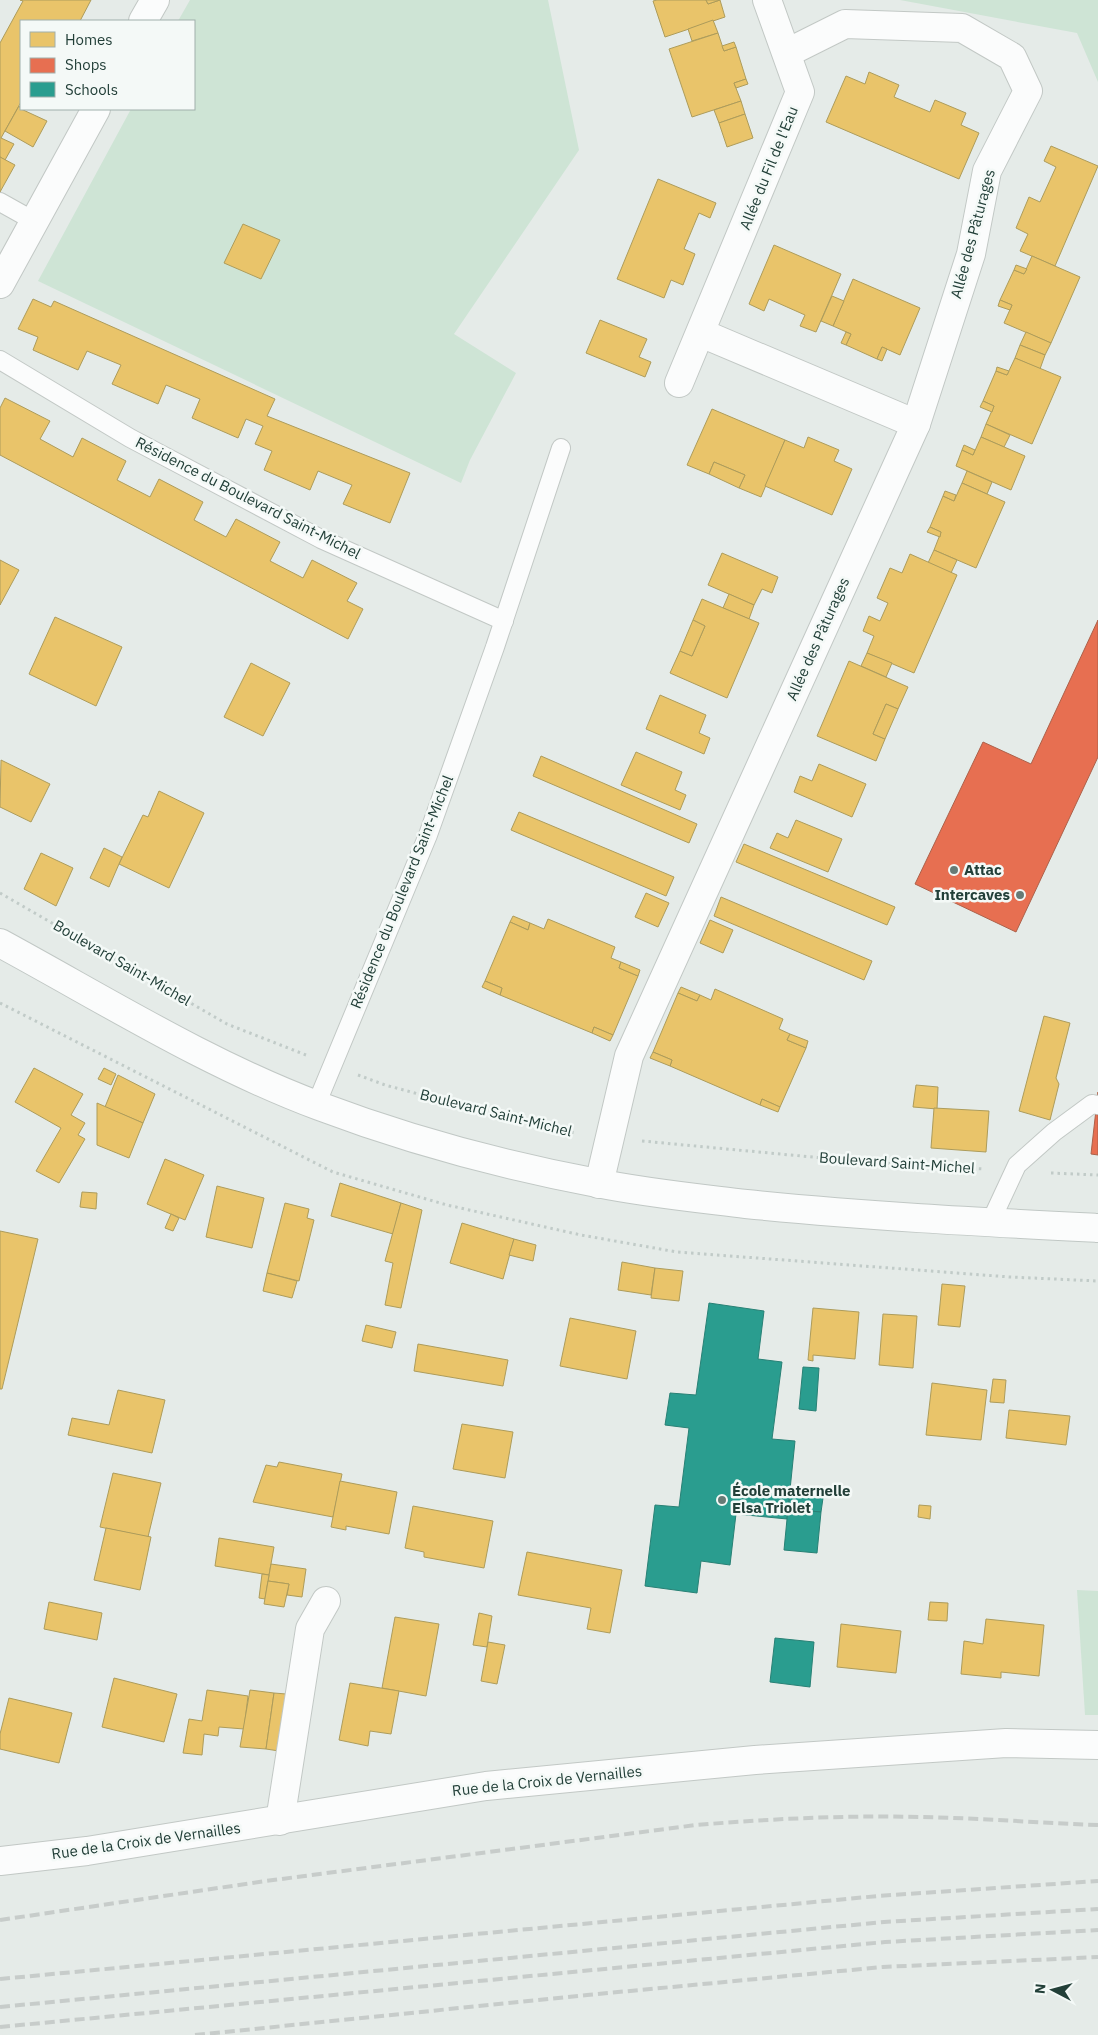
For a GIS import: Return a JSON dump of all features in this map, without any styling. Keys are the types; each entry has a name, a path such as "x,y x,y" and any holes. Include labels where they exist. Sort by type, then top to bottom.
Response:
{"street":[{"path":"144,20 155,0"},
{"name":"Allée du Fil de l'Eau","path":"679,383 701,334 800,92 767,0"},
{"name":"Allée des Pâturages","path":"599,1184 628,1056 916,424 970,254 987,171 1028,91 1012,57 962,28 845,24 787,54"},
{"path":"0,284 95,110"},
{"path":"701,334 916,424"},
{"path":"0,943 155,1030 218,1062 316,1105 403,1136 496,1161 599,1184 699,1198 810,1210 1098,1228"},
{"path":"280,1821 310,1629 326,1601"},
{"name":"Rue de la Croix de Vernailles","path":"0,1861 86,1851 280,1821 486,1786 755,1760 1006,1743 1098,1745"}],"lane":[{"path":"0,202 34,221"},
{"name":"Résidence du Boulevard Saint-Michel","path":"0,360 130,438 321,538 504,621"},
{"name":"Résidence du Boulevard Saint-Michel","path":"316,1105 428,835 504,621 561,448"},
{"path":"990,1222 1017,1165 1054,1132 1092,1104 1098,1105"}],"path":[{"name":"Boulevard Saint-Michel","path":"0,893 227,1024 385,1085 553,1130 610,1138 865,1162 1098,1175"}],"green space":[{"path":"190,0 548,0 579,150 454,334 516,373 470,460 461,483 38,281 130,110 195,110 195,20 179,20"},
{"path":"900,0 1098,0 1098,82 1077,33"},
{"path":"1077,1590 1098,1591 1098,1715 1085,1715"}],"building: Homes":[{"path":"20,0 91,0 81,20 20,20 20,104 1,138 14,144 5,160 0,157 0,43 23,1"},
{"path":"706,0 708,4 720,0 725,17 665,37 653,1"},
{"path":"706,0 720,0 708,4"},
{"path":"713,20 718,33 692,41 688,29"},
{"path":"718,33 724,51 736,47 746,79 734,83 741,101 692,117 669,49"},
{"path":"734,42 736,47 724,51 722,46"},
{"path":"869,72 899,85 894,97 930,112 935,100 966,113 961,125 979,133 959,179 826,122 846,76 865,84"},
{"path":"746,79 748,84 736,88 734,83"},
{"path":"741,101 745,114 719,123 714,110"},
{"path":"19,106 20,110 47,121 33,147 5,131"},
{"path":"745,114 753,138 727,147 719,123"},
{"path":"1051,146 1098,166 1055,266 1020,251 1028,234 1016,228 1029,197 1040,202 1056,167 1044,161"},
{"path":"0,157 15,165 0,192"},
{"path":"658,179 716,203 710,218 699,213 684,249 695,254 683,285 671,280 664,298 617,279"},
{"path":"243,224 280,240 261,279 224,263"},
{"path":"774,245 841,274 816,332 800,326 805,315 769,299 764,311 749,304"},
{"path":"1032,256 1080,277 1051,343 1004,323 1012,305 1000,300 1014,270 1024,274"},
{"path":"1016,265 1027,269 1024,274 1014,270"},
{"path":"853,279 920,308 900,355 882,347 877,359 846,345 851,334 833,326"},
{"path":"832,296 844,301 833,326 821,321"},
{"path":"33,299 51,307 54,301 275,399 267,416 410,473 390,523 343,504 352,485 318,471 310,490 264,470 272,451 255,444 263,426 246,419 238,438 192,418 200,399 166,385 158,404 112,384 121,365 87,351 78,370 33,350 38,337 18,329"},
{"path":"1000,300 1012,305 1010,310 998,306"},
{"path":"600,320 647,339 639,357 651,362 645,377 586,353"},
{"path":"846,332 851,334 846,345 841,343"},
{"path":"1026,332 1051,343 1045,355 1020,345"},
{"path":"1020,345 1045,355 1040,369 1015,358"},
{"path":"882,347 887,349 882,361 877,359"},
{"path":"1015,358 1061,377 1032,444 986,424 994,406 983,401 996,371 1007,375"},
{"path":"997,367 1009,371 1007,375 996,371"},
{"path":"5,398 50,421 40,439 73,457 82,438 126,461 117,480 150,497 159,479 203,502 194,520 226,537 236,519 280,542 270,561 303,578 312,560 357,583 347,601 363,609 348,639 0,455 0,408"},
{"path":"983,401 994,406 992,412 980,407"},
{"path":"712,409 785,440 761,497 739,488 745,475 714,462 709,474 687,465"},
{"path":"986,424 1010,435 1004,447 981,437"},
{"path":"808,437 839,450 834,461 852,469 832,515 765,486 785,440 804,448"},
{"path":"981,437 1025,456 1011,490 956,466 962,450 973,455"},
{"path":"964,445 975,450 973,455 962,450"},
{"path":"714,462 745,475 739,488 709,474"},
{"path":"967,471 992,482 987,494 962,483"},
{"path":"962,483 1005,502 976,568 934,550 941,532 930,527 943,496 954,501"},
{"path":"945,491 956,495 954,501 943,496"},
{"path":"930,527 941,532 940,537 927,532"},
{"path":"934,550 957,560 951,573 928,563"},
{"path":"722,553 778,577 772,593 762,589 754,605 708,585"},
{"path":"910,554 957,575 914,673 867,653 874,636 863,631 869,616 880,621 888,603 877,598 890,568 902,573"},
{"path":"0,560 19,570 0,605"},
{"path":"729,594 754,605 749,619 723,608"},
{"path":"702,599 759,623 727,698 670,673 680,651 692,656 705,626 693,620"},
{"path":"55,617 122,647 96,706 29,674"},
{"path":"693,620 705,626 692,656 680,651"},
{"path":"867,653 892,663 886,677 861,666"},
{"path":"849,661 908,687 898,709 886,704 873,734 885,739 876,761 817,736"},
{"path":"251,663 290,683 263,736 224,717"},
{"path":"660,695 706,715 699,733 710,738 704,754 646,729"},
{"path":"886,704 898,709 885,739 873,734"},
{"path":"636,752 682,772 675,790 686,795 680,810 621,785"},
{"path":"541,756 697,824 689,843 533,776"},
{"path":"1,760 50,784 31,822 0,807"},
{"path":"819,764 866,784 852,817 794,792 800,776 812,781"},
{"path":"159,791 204,813 169,888 119,864 143,815 148,817"},
{"path":"519,812 674,877 666,896 511,830"},
{"path":"796,820 842,839 828,872 770,848 777,833 788,838"},
{"path":"744,844 895,907 887,925 736,862"},
{"path":"104,848 122,857 109,887 90,878"},
{"path":"41,853 73,868 56,906 24,889"},
{"path":"646,893 669,903 658,927 635,917"},
{"path":"721,897 872,961 864,980 714,916"},
{"path":"513,916 530,923 528,930 510,922"},
{"path":"548,919 615,947 611,958 621,962 619,968 638,976 613,1035 594,1027 592,1033 500,995 502,988 485,981 510,922 528,930 530,923 544,929"},
{"path":"710,920 733,930 723,953 700,943"},
{"path":"621,962 640,970 638,976 619,968"},
{"path":"485,981 502,988 500,995 482,987"},
{"path":"681,987 700,995 697,1001 678,993"},
{"path":"715,989 783,1019 779,1029 790,1034 787,1040 806,1048 780,1107 762,1099 760,1105 670,1066 672,1060 653,1052 678,993 697,1001 700,995 711,1000"},
{"path":"1044,1016 1070,1023 1056,1078 1059,1084 1050,1120 1019,1111"},
{"path":"594,1027 613,1035 610,1041 592,1033"},
{"path":"790,1034 808,1041 806,1048 787,1040"},
{"path":"653,1052 672,1060 670,1066 650,1058"},
{"path":"34,1068 83,1094 71,1115 85,1123 78,1135 85,1139 59,1183 36,1171 61,1128 15,1102"},
{"path":"104,1068 116,1074 111,1085 98,1079"},
{"path":"118,1075 155,1094 143,1123 105,1107"},
{"path":"916,1085 938,1087 937,1109 913,1107"},
{"path":"762,1099 780,1107 778,1112 760,1105"},
{"path":"97,1103 143,1123 129,1158 97,1145"},
{"path":"934,1108 989,1111 986,1152 931,1148"},
{"path":"165,1159 204,1175 185,1220 147,1204"},
{"path":"340,1183 401,1203 393,1234 331,1216"},
{"path":"217,1186 264,1198 252,1248 206,1237"},
{"path":"82,1192 97,1193 96,1209 80,1207"},
{"path":"285,1203 309,1209 307,1218 314,1220 299,1281 267,1273"},
{"path":"401,1203 422,1210 401,1308 385,1305 393,1263 385,1261"},
{"path":"171,1214 179,1218 173,1231 165,1228"},
{"path":"462,1223 514,1239 503,1279 450,1263"},
{"path":"0,1231 38,1239 2,1389 0,1389"},
{"path":"514,1239 536,1245 533,1261 509,1255"},
{"path":"622,1262 655,1268 651,1295 618,1290"},
{"path":"655,1268 683,1271 679,1301 651,1298"},
{"path":"267,1273 297,1281 292,1298 263,1291"},
{"path":"942,1284 965,1286 960,1327 938,1325"},
{"path":"813,1308 859,1312 855,1359 813,1355 813,1361 808,1360"},
{"path":"883,1314 917,1316 913,1368 879,1365"},
{"path":"570,1318 636,1331 627,1379 560,1366"},
{"path":"366,1325 396,1332 392,1348 362,1341"},
{"path":"418,1344 508,1360 503,1386 414,1371"},
{"path":"993,1379 1006,1380 1004,1403 990,1402"},
{"path":"932,1383 987,1390 981,1440 926,1435"},
{"path":"118,1390 165,1400 152,1453 68,1435 72,1418 109,1425"},
{"path":"1009,1410 1070,1416 1066,1445 1006,1438"},
{"path":"462,1424 513,1432 505,1478 453,1469"},
{"path":"279,1462 342,1474 333,1517 253,1502 266,1465 277,1467"},
{"path":"113,1473 161,1483 148,1537 100,1527"},
{"path":"340,1481 397,1492 389,1534 346,1526 346,1530 331,1527"},
{"path":"919,1505 931,1506 930,1519 918,1517"},
{"path":"413,1506 493,1521 484,1568 424,1557 424,1552 405,1548"},
{"path":"106,1528 151,1537 140,1590 94,1580"},
{"path":"219,1538 274,1547 269,1575 215,1566"},
{"path":"527,1552 622,1570 610,1633 587,1629 591,1608 518,1595"},
{"path":"271,1564 306,1569 302,1597 287,1595 289,1584 268,1581"},
{"path":"262,1574 269,1575 265,1599 259,1598"},
{"path":"268,1581 289,1584 284,1607 264,1604"},
{"path":"49,1602 102,1613 97,1640 44,1629"},
{"path":"930,1602 948,1603 947,1621 928,1620"},
{"path":"479,1613 492,1616 487,1647 473,1645"},
{"path":"395,1617 439,1624 426,1696 382,1688"},
{"path":"986,1619 1044,1625 1039,1676 1001,1672 1001,1678 961,1674 964,1641 983,1644"},
{"path":"841,1624 901,1631 896,1673 837,1667"},
{"path":"488,1642 505,1645 497,1684 481,1681"},
{"path":"114,1678 177,1694 164,1742 102,1727"},
{"path":"350,1683 399,1691 391,1734 370,1731 368,1746 339,1740"},
{"path":"207,1690 248,1696 244,1729 219,1727 218,1736 204,1734 202,1755 183,1753 189,1719 202,1721"},
{"path":"250,1690 274,1693 266,1749 240,1747"},
{"path":"274,1693 286,1694 279,1751 266,1749"},
{"path":"9,1698 72,1713 59,1763 0,1749 0,1734"}],"building: Shops":[{"path":"1098,620 1098,757 1016,932 915,884 983,742 1031,764"},
{"path":"1098,1092 1098,1155 1091,1154"}],"building: Schools":[{"path":"709,1303 764,1311 758,1359 782,1362 772,1439 795,1441 787,1519 736,1514 730,1565 701,1561 697,1593 645,1586 655,1505 679,1507 689,1428 665,1425 670,1393 696,1395"},
{"path":"803,1367 819,1368 816,1411 799,1409"},
{"path":"790,1495 823,1498 821,1512 788,1509"},
{"path":"788,1509 821,1512 817,1553 784,1550"},
{"path":"775,1638 814,1642 810,1687 770,1682"}],"railway":[{"path":"0,1920 266,1881 696,1825 808,1818 864,1817 964,1818 1098,1825"},
{"path":"0,1979 878,1896 1098,1881"},
{"path":"0,2007 884,1922 1098,1909"},
{"path":"0,2027 885,1942 1098,1930"},
{"path":"195,2035 883,1967 1098,1957"}],"place":[{"name":"Attac","path":"954,870"},
{"name":"Intercaves","path":"1020,895"},
{"name":"École maternelle Elsa Triolet","path":"722,1500"}]}
